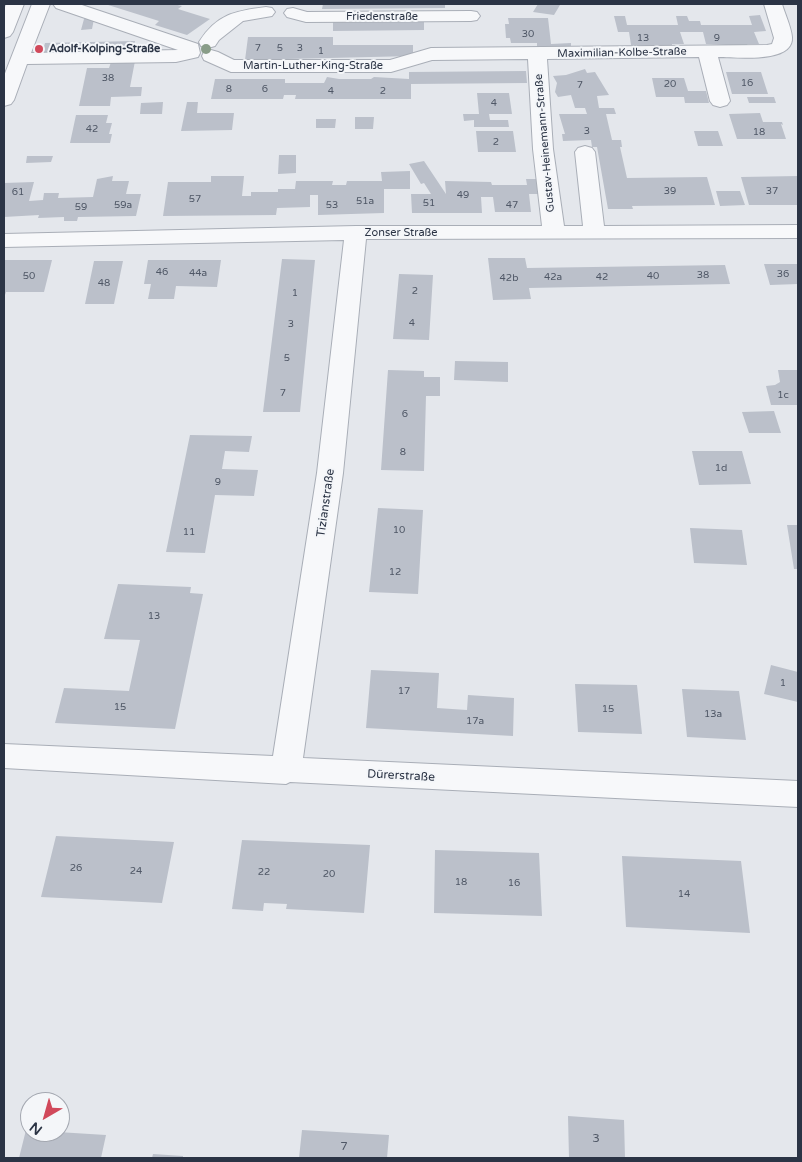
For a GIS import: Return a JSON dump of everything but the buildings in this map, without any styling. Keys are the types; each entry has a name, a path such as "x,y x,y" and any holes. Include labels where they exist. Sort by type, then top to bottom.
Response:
{"street":[{"path":"15,4 4,32 28,34"},
{"path":"4,100 41,4"},
{"name":"Martin-Luther-King-Straße","path":"62,4 200,50 230,66 391,66 431,54 537,54"},
{"name":"Maximilian-Kolbe-Straße","path":"537,54 770,52 781,47 783,38 773,4"},
{"path":"19,59 176,56 200,50 212,36 238,16 267,8 278,16 294,8"},
{"name":"Friedenstraße","path":"294,8 306,17 478,12 460,36 460,54"},
{"path":"707,52 720,101"},
{"name":"Gustav-Heinemann-Straße","path":"537,54 544,149 554,232"},
{"path":"585,152 594,232"},
{"name":"Zonser Straße","path":"4,240 554,232 798,232"},
{"name":"Tizianstraße","path":"286,771 330,473 356,234"},
{"name":"Dürerstraße","path":"4,756 286,771 798,794"}],"place":[{"name":"Adolf-Kolping-Straße","path":"39,49"}]}
